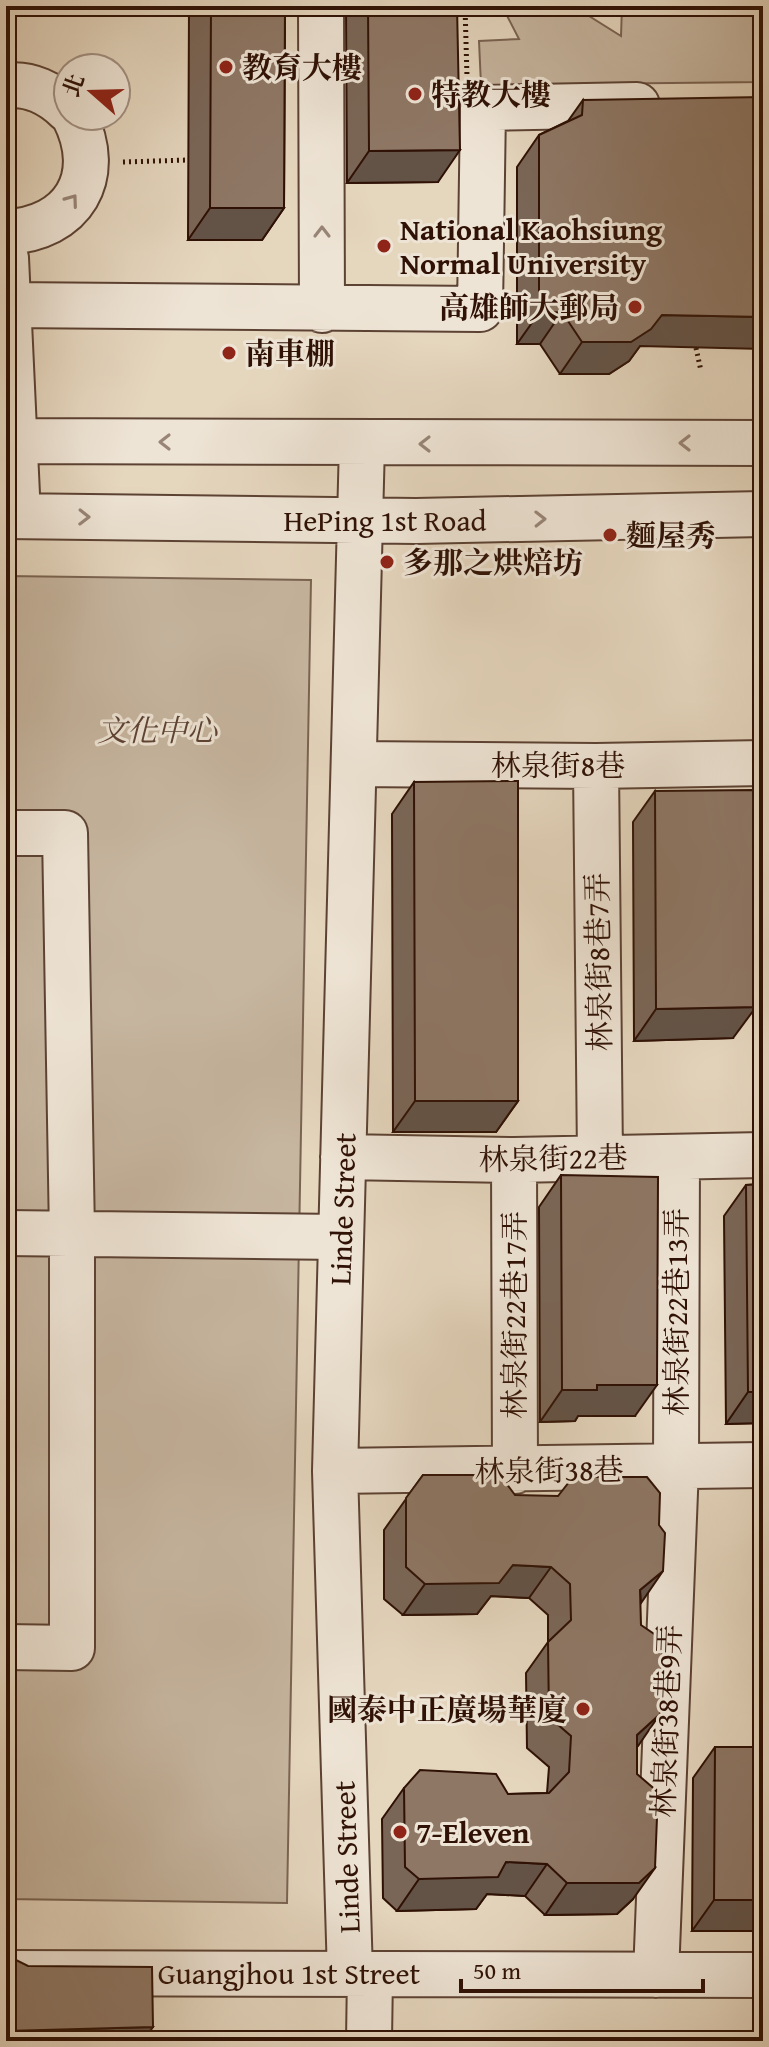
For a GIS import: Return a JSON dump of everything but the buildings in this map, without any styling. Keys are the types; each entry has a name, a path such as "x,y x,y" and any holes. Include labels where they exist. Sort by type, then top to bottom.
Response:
{"street":[{"path":"321,6 322,310"},
{"path":"6,86 36,88 52,96"},
{"path":"7,305 480,309 483,108 675,104"},
{"path":"6,232 29,231 52,222 70,207 82,186 86,150 80,132"},
{"path":"6,258 12,516"},
{"path":"10,441 763,443"},
{"name":"Linde Street","path":"362,444 335,1471 360,1974 369,2041"},
{"name":"HePing 1st Road","path":"12,516 360,521 763,514"},
{"name":"林泉街8巷","path":"354,764 596,766 763,763"},
{"name":"林泉街8巷7弄","path":"596,766 600,1158"},
{"path":"6,833 65,833 72,1234 72,1648 6,1647"},
{"name":"林泉街22巷","path":"343,1157 514,1160 763,1155"},
{"name":"林泉街22巷13弄","path":"676,1467 677,1157"},
{"name":"林泉街22巷17弄","path":"514,1160 515,1471"},
{"path":"6,1233 341,1237"},
{"name":"林泉街38巷","path":"335,1471 515,1471 763,1465"},
{"name":"林泉街38巷9弄","path":"656,1975 676,1467"},
{"name":"Guangjhou 1st Street","path":"6,1973 763,1975"}],"path":[{"path":"465,6 467,92 483,108"},
{"path":"113,163 188,160"},
{"path":"696,348 701,371"}],"green space":[{"path":"502,6 573,6 621,36 622,6 763,6 763,82 481,85 479,41 519,39"},
{"name":"文化中心","path":"6,576 311,580 287,1903 6,1899"}],"place":[{"name":"教育大樓","path":"226,67"},
{"name":"特教大樓","path":"415,94"},
{"name":"National Kaohsiung Normal University","path":"384,246"},
{"name":"高雄師大郵局","path":"635,307"},
{"name":"南車棚","path":"229,353"},
{"name":"麵屋秀","path":"610,535"},
{"name":"多那之烘焙坊","path":"387,562"},
{"name":"國泰中正廣場華廈","path":"583,1709"},
{"name":"7-Eleven","path":"400,1832"}]}
